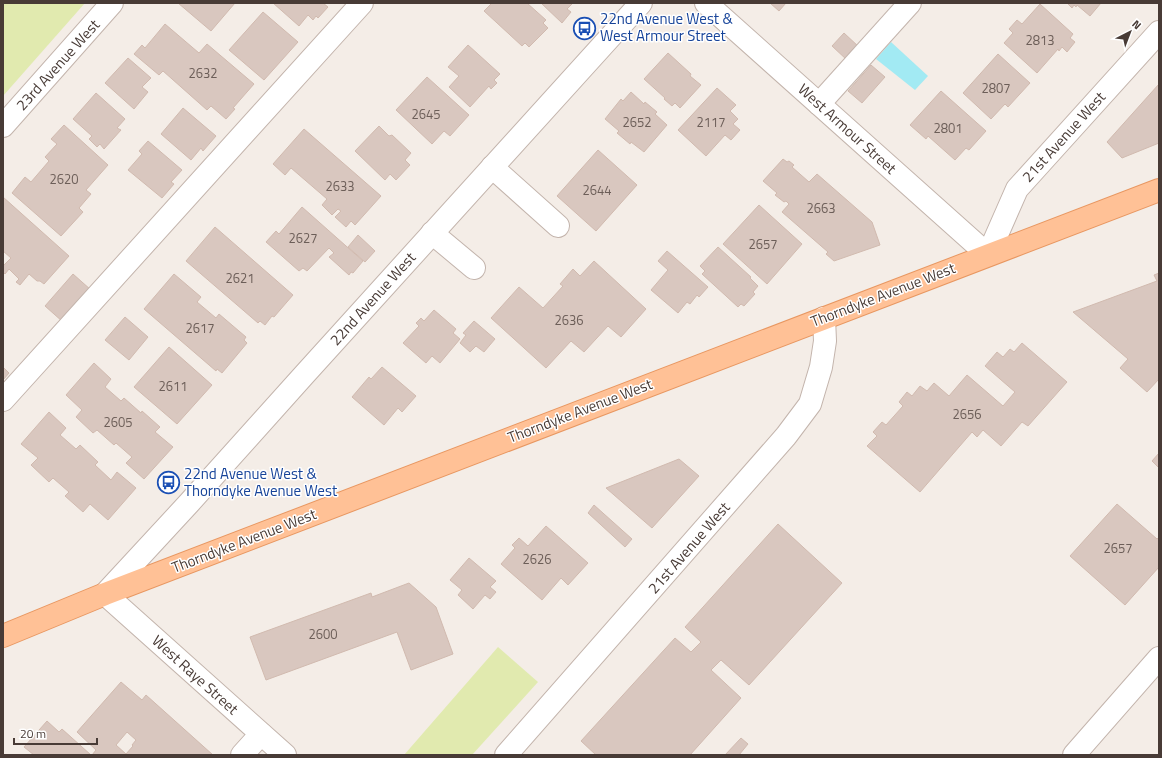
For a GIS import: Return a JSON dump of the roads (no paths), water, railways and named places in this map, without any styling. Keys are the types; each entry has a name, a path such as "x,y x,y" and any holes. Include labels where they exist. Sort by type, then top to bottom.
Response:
{"main road":[{"name":"Thorndyke Avenue West","path":"3,636 105,594 1159,190"}],"street":[{"name":"23rd Avenue West","path":"3,126 112,3"},
{"path":"3,400 362,3"},
{"name":"22nd Avenue West","path":"105,594 190,502 640,3"},
{"name":"West Armour Street","path":"706,3 988,255"},
{"path":"819,104 910,3"},
{"name":"21st Avenue West","path":"988,255 1017,189 1159,32"},
{"path":"492,167 558,226"},
{"path":"432,233 474,268"},
{"name":"21st Avenue West","path":"506,755 732,500 810,404 821,368 825,341 824,318"},
{"name":"West Raye Street","path":"105,594 285,755"},
{"path":"1074,755 1159,658"},
{"path":"242,755 261,734"}],"water":[{"path":"891,42 928,76 915,90 876,59"}],"place":[{"name":"22nd Avenue West & West Armour Street","path":"585,28"},
{"name":"22nd Avenue West & Thorndyke Avenue West","path":"168,483"}]}
